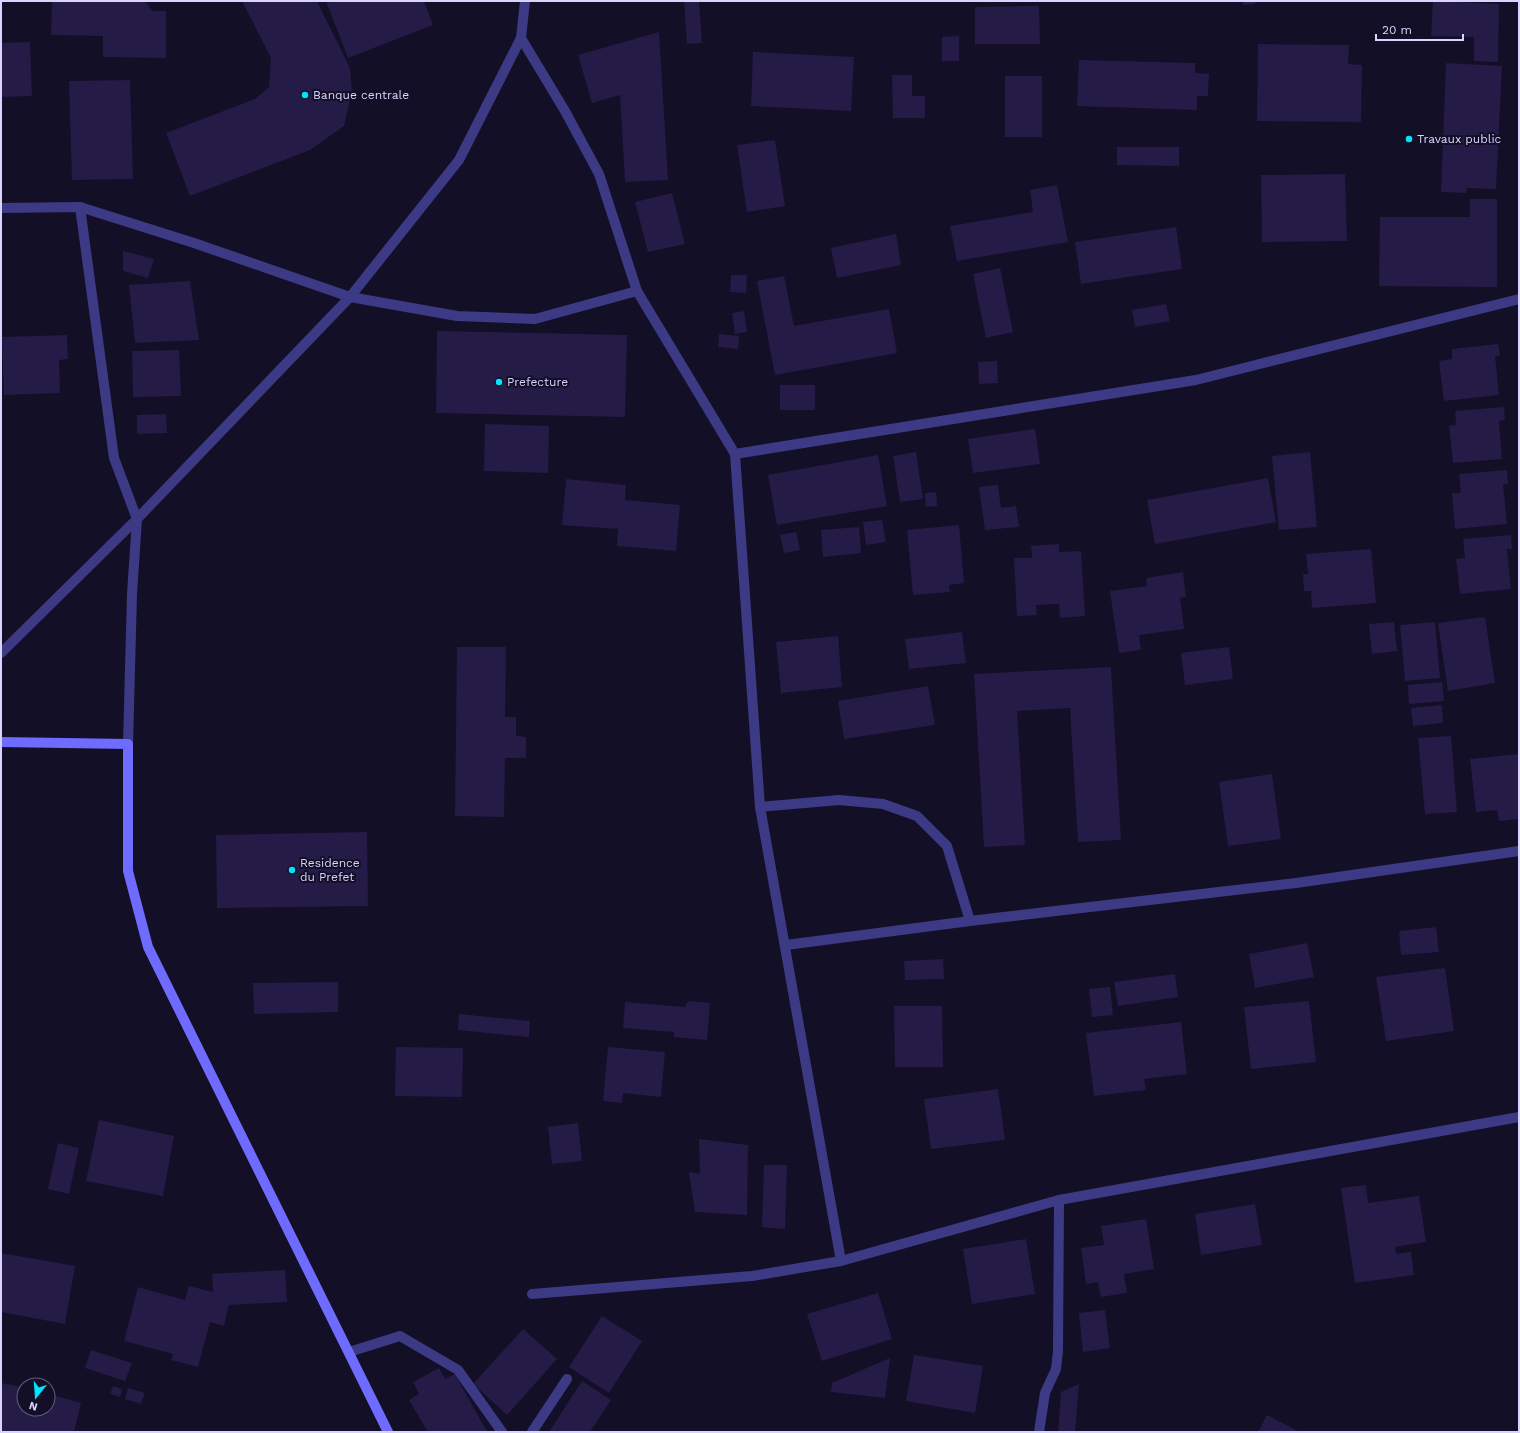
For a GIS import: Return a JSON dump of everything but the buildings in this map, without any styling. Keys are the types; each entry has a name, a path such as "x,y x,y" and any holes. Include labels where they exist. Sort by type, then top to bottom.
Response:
{"street":[{"path":"1,653 137,519 350,296 459,160 521,38 525,1"},
{"path":"521,38 565,111 598,174 637,291 734,454 760,807 786,945 841,1261"},
{"path":"1,208 80,207 194,243 350,296 457,316 535,319 637,291"},
{"path":"80,207 114,458 137,519 132,594 128,744 128,871 148,947 388,1432"},
{"path":"734,454 1196,380 1519,299"},
{"path":"1,742 128,744"},
{"path":"760,807 840,800 883,804 917,816 947,846 970,921"},
{"path":"786,945 970,921 1296,883 1519,851"},
{"path":"532,1294 752,1276 841,1261 1059,1200 1519,1117"},
{"path":"1039,1432 1045,1393 1056,1369 1058,1351 1059,1200"},
{"path":"349,1352 400,1336 458,1370 502,1432"},
{"path":"532,1432 567,1378"}],"place":[{"name":"Banque centrale","path":"305,95"},
{"name":"Travaux public","path":"1409,139"},
{"name":"Prefecture","path":"499,382"},
{"name":"Residence du Prefet","path":"292,870"}]}
